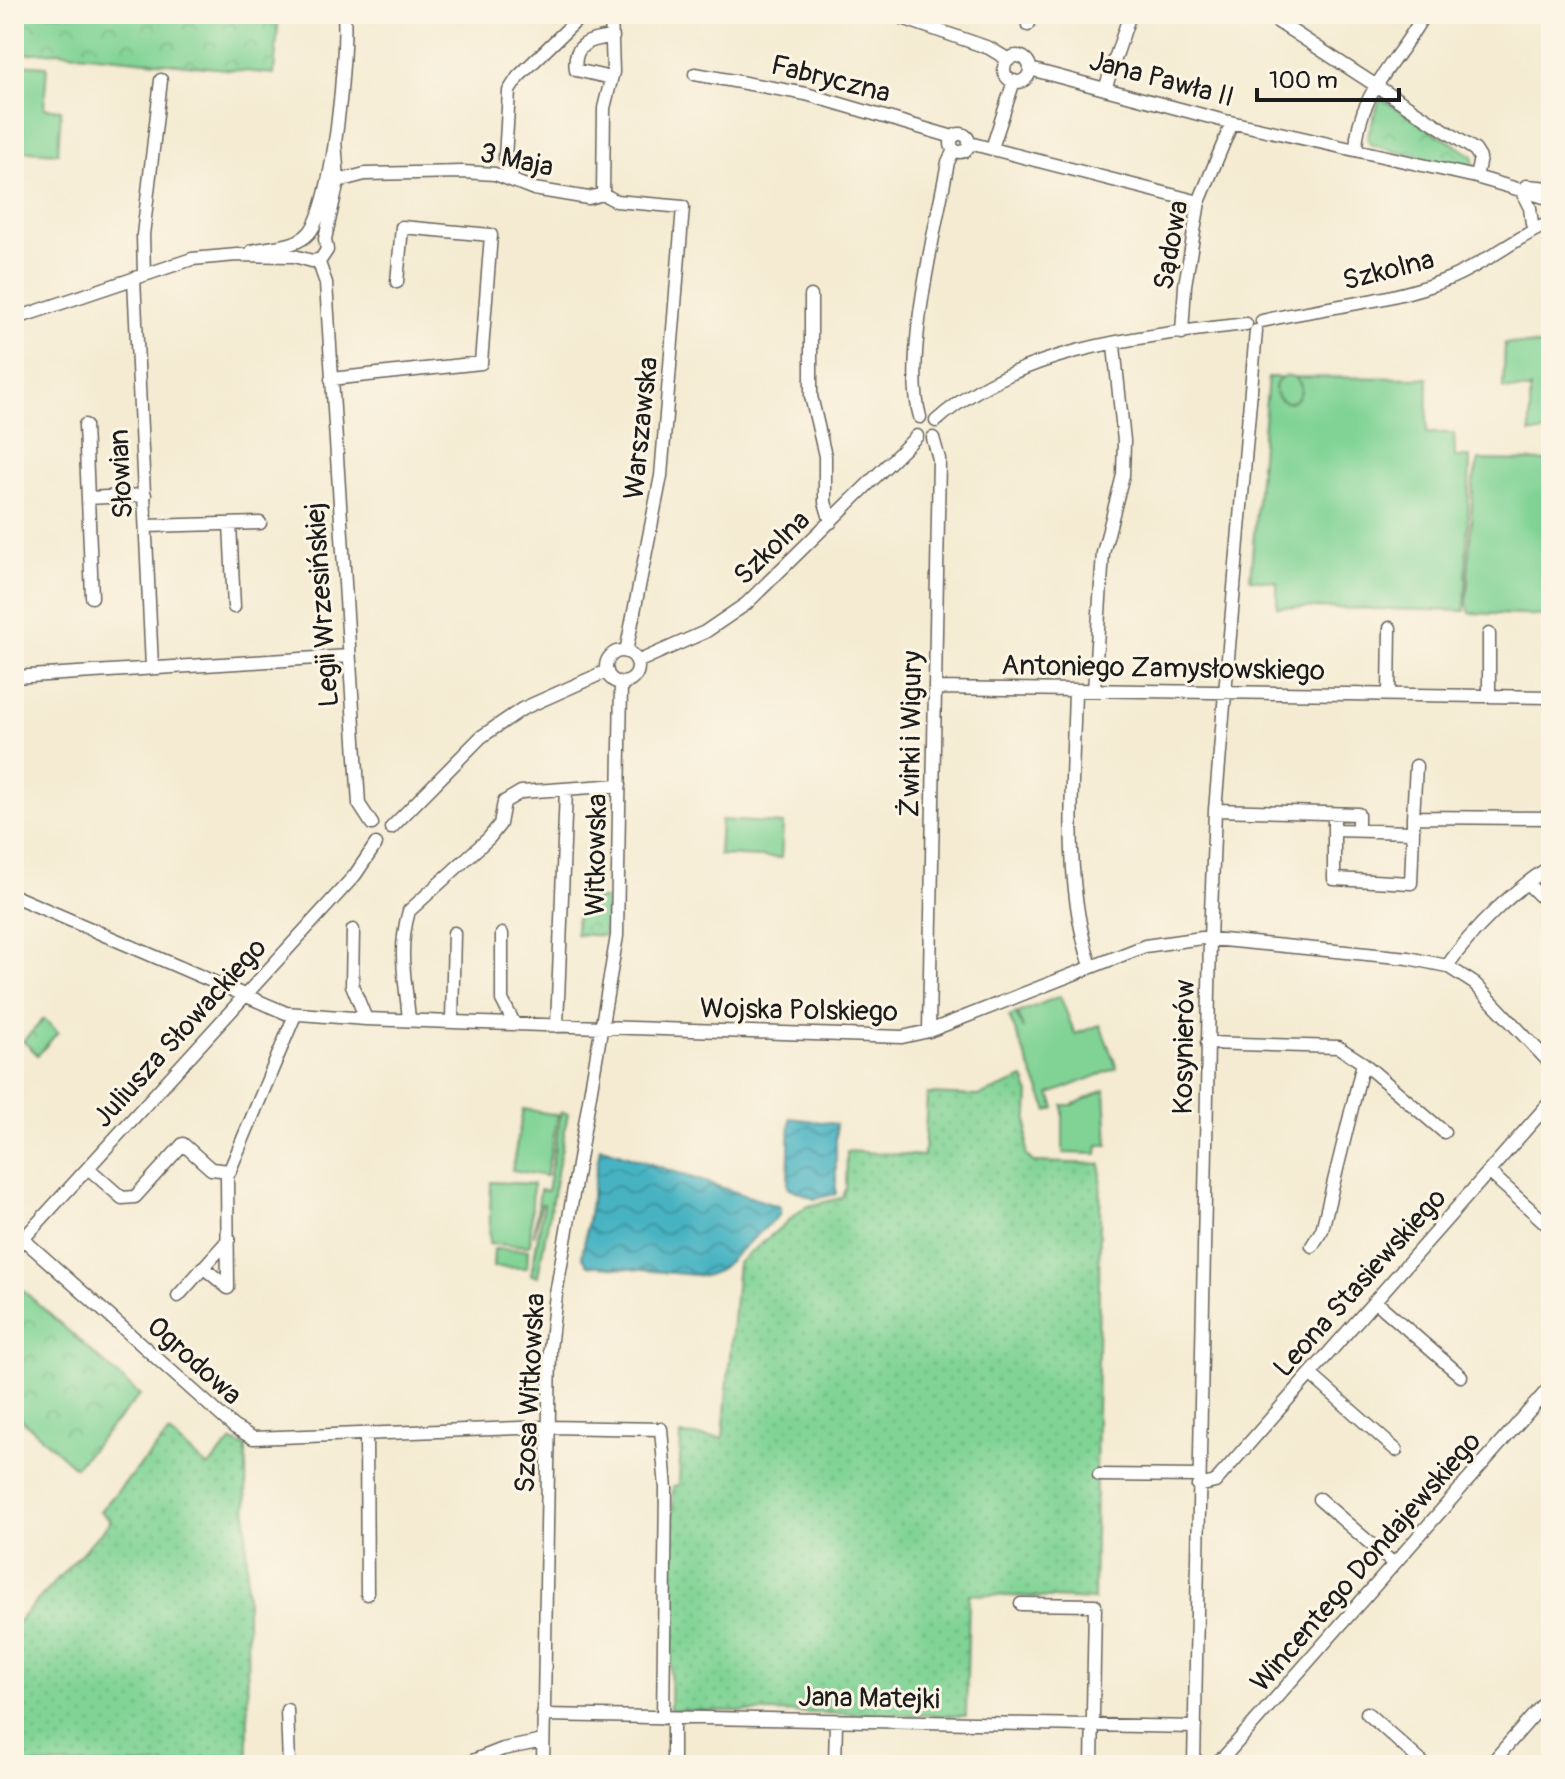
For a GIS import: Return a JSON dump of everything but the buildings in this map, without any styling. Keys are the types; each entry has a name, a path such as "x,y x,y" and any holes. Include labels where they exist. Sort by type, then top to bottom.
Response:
{"street":[{"path":"305,237 318,215 335,140 347,14"},
{"path":"512,178 505,158 509,91 518,77 583,14"},
{"path":"603,194 604,108 611,78 613,37 611,14"},
{"path":"891,14 1009,60 1023,57 1030,69 1025,79 1014,81"},
{"path":"1105,89 1130,14"},
{"path":"1266,14 1477,152 1480,158 1476,177"},
{"path":"1356,150 1367,99 1424,14"},
{"path":"611,78 583,74 576,70 575,61 578,50 585,42 613,37"},
{"path":"1009,60 1005,69 1014,81"},
{"name":"Jana Pawła II","path":"1030,69 1232,123 1476,177 1551,199"},
{"name":"Fabryczna","path":"695,74 806,94 954,143"},
{"name":"Słowian","path":"152,667 139,276 161,80"},
{"path":"992,148 1014,81"},
{"name":"Sądowa","path":"1182,333 1185,285 1199,202 1232,123"},
{"path":"14,319 192,259 237,255 312,260 326,253 325,239 338,181 335,140"},
{"path":"954,143 962,152 969,143 1199,202"},
{"path":"920,417 928,416 936,421 938,430 933,438 924,440 917,436 914,427 920,417 916,385 920,320 954,143"},
{"name":"3 Maja","path":"338,181 365,174 463,172 512,178 546,191 588,198 603,194 616,201 683,207"},
{"name":"Jana Pawła II","path":"1518,189 1551,188"},
{"path":"1518,189 1530,208 1532,224"},
{"name":"Warszawska","path":"626,652 661,476 683,207"},
{"name":"Szkolna","path":"1518,239 1532,224 1551,212"},
{"name":"Szkolna","path":"936,421 976,392 1023,366 1052,357 1182,333 1255,326 1408,292 1480,265 1518,239 1551,222"},
{"path":"331,379 481,363 491,235 402,227 397,282"},
{"path":"237,255 305,237 325,239"},
{"name":"Legii Wrzesińskiej","path":"305,237 299,250 312,260 326,283 359,804 372,824"},
{"path":"811,296 811,396 825,456 825,502 831,522"},
{"name":"Kosynierów","path":"1194,1765 1207,1043 1215,810 1255,326"},
{"path":"1094,690 1103,553 1123,475 1124,441 1114,346"},
{"path":"85,425 92,597"},
{"name":"Szkolna","path":"637,662 723,621 764,589 917,436"},
{"name":"Żwirki i Wigury","path":"929,1031 939,459 933,438"},
{"path":"88,498 145,495"},
{"path":"146,526 260,523"},
{"path":"230,524 234,607"},
{"path":"1389,695 1390,628"},
{"path":"1489,634 1489,696"},
{"path":"626,652 637,662 635,677 621,683 613,680 607,671 611,656 626,652"},
{"path":"14,677 349,656"},
{"path":"391,828 382,821 372,824 368,835 376,844 389,841 391,828 481,737 522,709 607,671"},
{"name":"Witkowska","path":"602,1027 617,936 621,683"},
{"name":"Antoniego Zamysłowskiego","path":"935,688 1551,697"},
{"path":"1075,690 1073,889 1079,932 1091,966"},
{"path":"1334,814 1334,879 1411,883 1416,766"},
{"path":"409,1020 402,983 404,928 409,911 489,838 500,824 504,802 511,796 535,790 620,785"},
{"path":"557,1026 566,790"},
{"path":"1215,810 1358,814 1358,830"},
{"path":"1413,817 1551,818"},
{"path":"1334,830 1413,832"},
{"name":"Juliusza Słowackiego","path":"17,1245 368,859 376,844"},
{"path":"1551,866 1527,883 1463,944 1447,966 1475,984 1551,1064"},
{"path":"1527,883 1551,907"},
{"name":"Wojska Polskiego","path":"14,896 295,1015 366,1019 902,1037 929,1031 1091,966 1160,942 1210,939 1408,958 1447,966"},
{"path":"353,930 352,985 366,1019"},
{"path":"452,1021 454,933"},
{"path":"502,934 502,1000 514,1023"},
{"path":"203,1267 228,1288 230,1171 295,1015"},
{"name":"Szosa Witkowska","path":"543,1765 548,1427 554,1305 602,1027"},
{"path":"1207,1043 1332,1045 1363,1063 1444,1132"},
{"path":"1312,1246 1322,1230 1363,1063"},
{"name":"Leona Stasiewskiego","path":"1198,1481 1215,1482 1551,1101"},
{"path":"88,1168 128,1200 135,1197 183,1144 211,1169 230,1171"},
{"path":"1489,1172 1551,1228"},
{"path":"178,1296 229,1239"},
{"name":"Ogrodowa","path":"17,1245 241,1432 260,1438 548,1427 663,1431 668,1718"},
{"path":"1375,1301 1461,1376"},
{"path":"1310,1374 1396,1450"},
{"name":"Wincentego Dondajewskiego","path":"1212,1765 1224,1757 1551,1386"},
{"path":"366,1436 367,1594"},
{"path":"1099,1475 1198,1481"},
{"path":"1319,1499 1394,1564"},
{"path":"1021,1604 1095,1605 1092,1765"},
{"path":"1490,1765 1551,1695"},
{"path":"287,1710 289,1765"},
{"path":"1367,1713 1425,1765"},
{"name":"Jana Matejki","path":"543,1715 1195,1727"},
{"path":"668,1718 673,1765"},
{"path":"835,1765 836,1721"},
{"path":"462,1765 488,1760 543,1741"}],"green space":[{"path":"14,14 279,14 274,74 58,52 14,54"},
{"path":"14,64 47,66 44,108 61,110 58,153 14,150"},
{"path":"1380,98 1473,156 1473,166 1466,170 1371,145 1367,138"},
{"path":"1505,343 1551,346 1551,433 1530,433 1530,387 1529,390 1503,389"},
{"path":"1288,376 1297,380 1301,389 1297,398 1288,402 1279,398 1275,389 1279,380"},
{"path":"1268,377 1428,378 1427,433 1454,433 1455,457 1470,457 1465,611 1277,607 1277,582 1250,579"},
{"path":"1479,460 1551,461 1551,616 1470,613 1467,604 1473,482"},
{"path":"721,820 783,824 781,858 719,855"},
{"path":"588,899 606,899 604,936 576,934 576,920"},
{"path":"1060,996 1075,1034 1100,1025 1117,1068 1050,1094 1055,1108 1048,1111 1009,1016 1016,1013 1023,1029 1018,1013"},
{"path":"44,1019 58,1032 38,1055 23,1041"},
{"path":"1024,1078 1029,1092 1026,1155 1033,1162 1101,1164 1094,1600 969,1594 966,1716 670,1710 673,1486 679,1485 681,1435 723,1438 738,1263 805,1207 841,1198 846,1188 847,1151 924,1156 927,1094 979,1096"},
{"path":"1105,1090 1108,1145 1098,1145 1097,1154 1063,1153 1063,1105 1072,1105"},
{"path":"523,1109 558,1115 546,1176 512,1170"},
{"path":"561,1112 568,1113 538,1276 531,1275 544,1204 541,1204 534,1236 540,1190 547,1191"},
{"path":"491,1182 533,1184 530,1246 489,1244"},
{"path":"494,1249 528,1250 527,1268 493,1267"},
{"path":"18,1286 140,1395 75,1467 14,1413 14,1291"},
{"path":"169,1433 208,1467 232,1441 246,1447 248,1765 14,1765 14,1626 111,1521 100,1511"}],"water":[{"path":"790,1118 836,1124 836,1194 814,1199 788,1187"},
{"path":"600,1147 780,1207 780,1214 718,1271 705,1276 588,1265 582,1256"}]}
